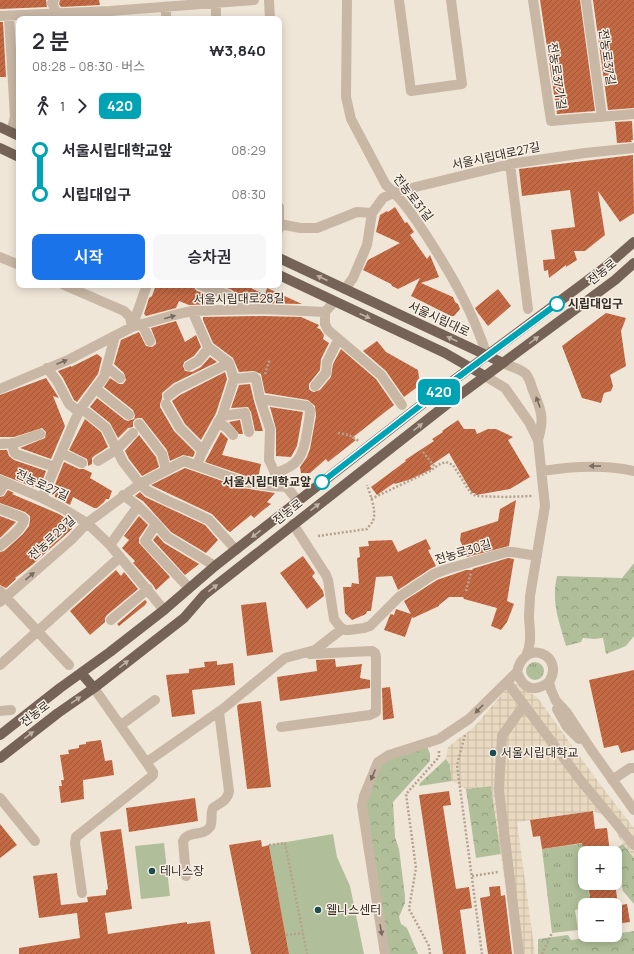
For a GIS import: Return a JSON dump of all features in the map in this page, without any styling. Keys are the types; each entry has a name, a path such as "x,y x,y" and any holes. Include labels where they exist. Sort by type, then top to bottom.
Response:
{"main road":[{"path":"0,128 15,134"},
{"path":"0,148 16,156"},
{"name":"전농로","path":"0,735 164,610 215,566 369,446 604,268 634,242"},
{"name":"서울시립대로","path":"282,259 503,363"},
{"name":"전농로","path":"0,758 58,713 94,688 184,618 204,594 446,405 615,280 634,263"},
{"name":"서울시립대로","path":"282,276 445,353 485,376"},
{"path":"81,673 94,688"}],"street":[{"path":"54,0 52,3 58,16 110,15 194,2 216,3 254,0"},
{"path":"269,0 270,16"},
{"name":"전농로31길","path":"347,0 346,97 351,119 386,185 395,192 410,211 448,269 479,330 487,356"},
{"path":"399,0 411,91 462,84 451,0"},
{"name":"전농로37가길","path":"533,0 551,121 634,114"},
{"name":"전농로37길","path":"586,0 602,117"},
{"path":"216,3 216,16"},
{"path":"166,6 166,16"},
{"path":"15,134 15,117 4,17 16,17"},
{"name":"서울시립대로27길","path":"344,289 353,278 366,245 372,213 383,198 395,192 510,164 585,153 634,148"},
{"path":"510,164 528,309"},
{"path":"282,226 317,228 358,212 372,213"},
{"path":"0,257 16,264"},
{"path":"71,288 124,311 150,341"},
{"path":"137,326 146,288"},
{"path":"208,288 228,295 245,309"},
{"path":"334,302 325,312 328,330 381,375 402,404"},
{"name":"서울시립대로28길","path":"0,389 70,359 137,326 192,311 245,309 325,312"},
{"path":"192,311 209,348 229,363 234,379 220,419 197,465"},
{"path":"42,498 80,410 104,377 115,336"},
{"path":"315,386 326,373 327,362 338,340"},
{"path":"189,366 198,361 209,348"},
{"path":"203,451 180,428 167,400 177,389 229,363"},
{"name":"서울시립대로","path":"503,363 525,374 529,380 539,404 542,416 542,426 538,440"},
{"path":"107,367 120,378"},
{"path":"47,368 58,381 68,404 80,410 106,428 122,462 140,484 148,491 182,506 208,520 236,550"},
{"name":"서울시립대로","path":"485,376 506,388 529,422 538,440 545,506 530,596 531,639 530,648 526,656"},
{"name":"전농로","path":"234,379 255,378 270,429 269,457 275,473 287,487"},
{"path":"96,389 130,415"},
{"path":"260,399 307,406 310,412 304,449 300,458 294,465 275,473"},
{"path":"220,419 245,413 249,432"},
{"path":"220,419 233,435"},
{"path":"98,461 116,450 136,429 162,454 166,470"},
{"path":"0,444 28,439 40,434"},
{"path":"12,443 13,451 16,454 55,468"},
{"path":"61,453 82,463"},
{"name":"전농로29길","path":"2,596 54,555 87,523 123,495 140,484 184,461 244,482 287,487"},
{"path":"542,471 581,466 607,466 634,471"},
{"name":"전농로27길","path":"2,484 42,498 87,523 110,545 164,610"},
{"path":"287,487 298,501"},
{"path":"123,495 138,506 167,537 215,566"},
{"path":"110,545 138,506"},
{"path":"0,510 24,519 22,526 0,546"},
{"path":"156,524 145,541 189,588"},
{"path":"294,524 326,575 334,619 342,629 322,646 315,650 301,654"},
{"name":"전농로30길","path":"342,629 349,630 370,626 399,597 430,577 447,569 510,552 537,556"},
{"path":"0,665 120,558"},
{"path":"111,620 148,589"},
{"path":"2,596 38,631 69,666"},
{"path":"530,624 539,648 548,657 553,665 554,671 553,677 549,682 535,689"},
{"path":"147,762 219,712 285,658 301,654 372,651 375,653 376,712 370,715 281,727"},
{"path":"385,954 362,806 364,796 378,762 389,754 439,738 469,719 517,672 520,662 526,656 534,652 548,657"},
{"path":"517,672 522,682 528,687 547,695 574,734 590,748"},
{"path":"507,682 522,682"},
{"path":"507,682 581,782 633,840"},
{"path":"549,682 556,702 567,713 634,810"},
{"path":"82,893 75,843 76,837 152,776 153,772 94,688"},
{"path":"121,725 155,700"},
{"path":"519,954 498,790 502,736 524,706"},
{"name":"전농로","path":"0,711 11,710"},
{"path":"186,876 183,841 184,837 204,832 210,828 213,808 225,800 229,791 219,712"},
{"path":"612,780 630,768 634,768"},
{"path":"0,798 35,841"}],"path":[{"path":"338,433 349,435 369,446"},
{"path":"423,452 435,467"},
{"path":"371,499 446,462 451,464 468,489 476,496 532,496"},
{"path":"318,536 367,529 373,520 373,511 367,485"},
{"path":"466,591 474,561"},
{"path":"469,719 457,765 482,954"},
{"path":"430,954 429,946 409,909 416,868 406,794 439,757 439,738"},
{"path":"269,846 285,842 307,954"},
{"path":"472,876 509,871"},
{"path":"286,935 303,933"},
{"path":"542,954 552,933"}],"green space":[{"path":"634,563 634,636 626,646 606,654 603,638 583,638 581,642 566,646 558,620 555,603 555,586 557,576 622,578"},
{"path":"535,662 541,665 544,671 541,677 535,680 529,677 526,671 529,665"},
{"path":"427,746 430,754 430,761 393,802 395,837 399,849 405,896 405,903 399,917 401,924 407,928 418,954 386,954 365,802 374,773 385,759"},
{"path":"446,759 450,765 452,781 419,786 420,783"},
{"path":"491,786 501,854 476,858 466,789"},
{"name":"웰니스센터","path":"333,834 337,857 350,886 364,954 289,954 269,845"},
{"name":"테니스장","path":"164,843 170,896 141,899 135,846"},
{"path":"585,843 585,846 578,846 578,890 589,890 589,896 595,895 595,898 578,898 578,909 575,910 578,930 552,933 542,849"},
{"path":"623,844 634,858 634,904 623,891 622,846 620,846"},
{"path":"634,931 634,954 538,954 538,939 568,935 571,940 578,939 578,942 622,942 622,933"}],"shaded area":[{"path":"516,684 537,697 599,783 634,828 634,858 623,844 610,822 603,815 593,811 517,822 535,954 515,954 491,786 466,789 452,781 450,765 446,759 448,747 474,727 509,686"}],"building":[{"path":"0,0 46,0 47,7 0,9"},
{"path":"60,0 99,0 100,5 61,7 59,4"},
{"path":"540,0 580,0 595,111 557,114"},
{"path":"593,0 634,0 634,108 608,110"},
{"path":"0,22 3,22 6,77 0,77"},
{"path":"632,121 632,142 617,143 615,122"},
{"path":"633,155 634,213 620,222 598,191 605,235 585,251 574,251 577,260 566,267 566,265 549,278 548,270 544,271 543,260 555,259 551,230 575,227 570,190 522,196 519,169"},
{"path":"395,207 405,223 407,222 414,232 410,235 427,259 430,255 439,277 421,283 453,297 460,309 454,316 451,316 411,296 420,278 398,289 363,270 368,260 400,243 376,232 380,215"},
{"path":"155,288 195,288 197,291 216,298 214,304 189,305 179,301 176,308 146,316 144,314 149,298 152,296"},
{"path":"227,288 251,288 265,295 267,288 302,304 249,303 232,290"},
{"path":"498,289 511,306 488,326 475,308"},
{"path":"606,313 626,318 621,331 626,366 610,375 613,386 611,391 604,393 601,403 582,398 562,346"},
{"path":"203,317 301,317 319,325 317,328 320,329 324,335 323,339 329,343 321,359 320,370 309,384 309,389 311,391 314,392 320,390 331,377 333,364 341,349 376,379 394,405 352,438 356,440 328,462 326,459 310,473 301,473 300,467 307,457 310,449 316,416 315,406 308,400 265,393 261,374 254,371 239,372 233,358 213,343 203,320"},
{"path":"176,321 185,342 196,335 201,347 194,356 184,362 183,366 185,371 192,372 201,367 210,357 217,362 174,383 162,393 160,407 174,431 195,452 193,457 183,455 170,461 167,450 142,418 135,419 133,422 133,427 128,428 118,438 110,423 90,407 97,398 125,420 128,421 134,419 135,416 133,410 104,387 110,378 119,384 123,384 126,380 124,373 114,364 121,340 139,332 146,346 152,347 156,344 156,341 151,328"},
{"path":"377,341 386,352 418,370 420,385 404,397 386,371 363,351"},
{"path":"97,354 102,358 98,374 77,402 74,400 58,371 71,367"},
{"path":"225,372 227,379 216,413 201,440 185,424 172,401 180,395"},
{"path":"46,378 59,398 53,396 65,426 51,459 20,448 45,438 46,432 42,428 14,437 0,437 0,395"},
{"path":"250,384 263,431 255,431 251,412 248,407 231,408 239,385"},
{"path":"270,407 303,412 297,446 291,457 276,456 276,429"},
{"path":"85,419 101,432 108,447 94,456 92,458 92,464 88,466 87,459 69,450"},
{"path":"240,420 243,434 239,434 229,422"},
{"path":"458,420 464,429 475,429 477,434 488,429 496,429 513,437 508,440 530,477 510,489 476,495 475,493 472,493 449,453 430,466 432,469 411,479 395,484 394,483 377,495 371,487 406,461 405,460 434,441 432,439"},
{"path":"221,432 228,439 222,455 261,464 258,478 246,476 205,462"},
{"path":"139,435 156,457 159,467 142,476 125,451"},
{"path":"0,450 7,450 9,456 14,460 46,471 41,485 33,487 0,474"},
{"path":"64,462 92,473 90,478 112,491 109,499 106,499 97,508 94,508 73,497 70,505 55,497 54,487"},
{"path":"185,468 242,488 275,493 267,502 271,504 254,518 251,515 230,532 212,514 151,485"},
{"path":"8,490 14,493 12,494 59,514 70,521 72,529 32,565 15,578 16,579 6,588 0,585 0,552 4,551 23,534 29,526 30,520 30,516 25,512 0,503 0,497 4,496"},
{"path":"140,492 145,497 205,525 218,540 206,553 171,532 143,501 135,496"},
{"path":"516,500 509,546 467,557 460,540 461,533 498,521 500,509"},
{"path":"0,516 16,522 0,538"},
{"path":"139,516 148,525 139,538 139,543 170,577 156,590 133,563 135,561 122,548 129,540 124,536"},
{"path":"157,535 164,543 199,564 185,575 153,540"},
{"path":"426,539 431,549 428,550 436,566 398,590 392,576 376,577 371,611 367,611 366,614 352,620 345,613 343,587 351,587 352,583 359,584 357,558 360,557 359,547 369,546 368,541 392,540 398,552"},
{"path":"303,556 315,573 312,576 323,591 324,596 307,609 280,573"},
{"path":"508,558 514,559 507,601 514,604 507,622 501,630 491,626 497,608 464,599 463,597 449,597 439,606 413,618 412,617 405,637 384,630 390,615 394,615 396,609 411,614 404,601 437,580"},
{"path":"116,570 121,576 124,572 138,589 107,615 105,622 90,635 70,611"},
{"path":"146,599 145,600 147,602 145,605 119,626 117,624"},
{"path":"266,602 273,652 247,656 241,605"},
{"path":"335,659 336,667 362,664 360,678 370,680 370,688 280,701 277,677 317,671 316,660"},
{"path":"217,661 217,665 233,663 235,685 192,690 195,714 172,717 166,675 189,673 189,669 205,667 204,662"},
{"path":"634,670 634,750 621,753 618,745 604,748 589,680"},
{"path":"390,687 394,718 383,720 382,688"},
{"path":"261,701 271,787 247,789 237,706 239,704"},
{"path":"101,740 105,761 112,760 114,775 83,780 84,799 61,803 59,786 62,786 61,780 64,780 60,755 69,754 68,750 79,748 79,745 86,744 86,742"},
{"path":"449,791 451,805 443,806 456,889 469,887 472,908 460,910 466,954 443,954 419,795"},
{"path":"195,798 198,821 129,832 126,808"},
{"path":"593,811 595,829 607,828 609,846 583,846 582,843 542,849 540,836 533,837 530,820"},
{"path":"0,824 17,845 0,858"},
{"path":"121,829 132,909 105,913 108,934 187,922 187,924 210,921 215,954 19,954 19,948 80,938 77,913 39,918 33,876 57,873 61,905 88,902 87,897 106,895 106,890 108,889 100,832"},
{"path":"261,840 262,847 269,845 289,954 251,954 229,845"},
{"path":"500,886 501,896 505,895 512,954 488,954 480,898 490,896 489,887"},
{"path":"589,890 616,890 617,898 590,898"},
{"path":"627,904 630,922 622,923 622,905"}],"bus line":[{"name":"420","path":"322,482 430,398 557,304"}],"place":[{"name":"시립대입구","path":"557,304"},
{"name":"서울시립대학교앞","path":"322,482"},
{"name":"서울시립대학교","path":"493,753"},
{"name":"테니스장","path":"152,871"},
{"name":"웰니스센터","path":"318,910"}]}
